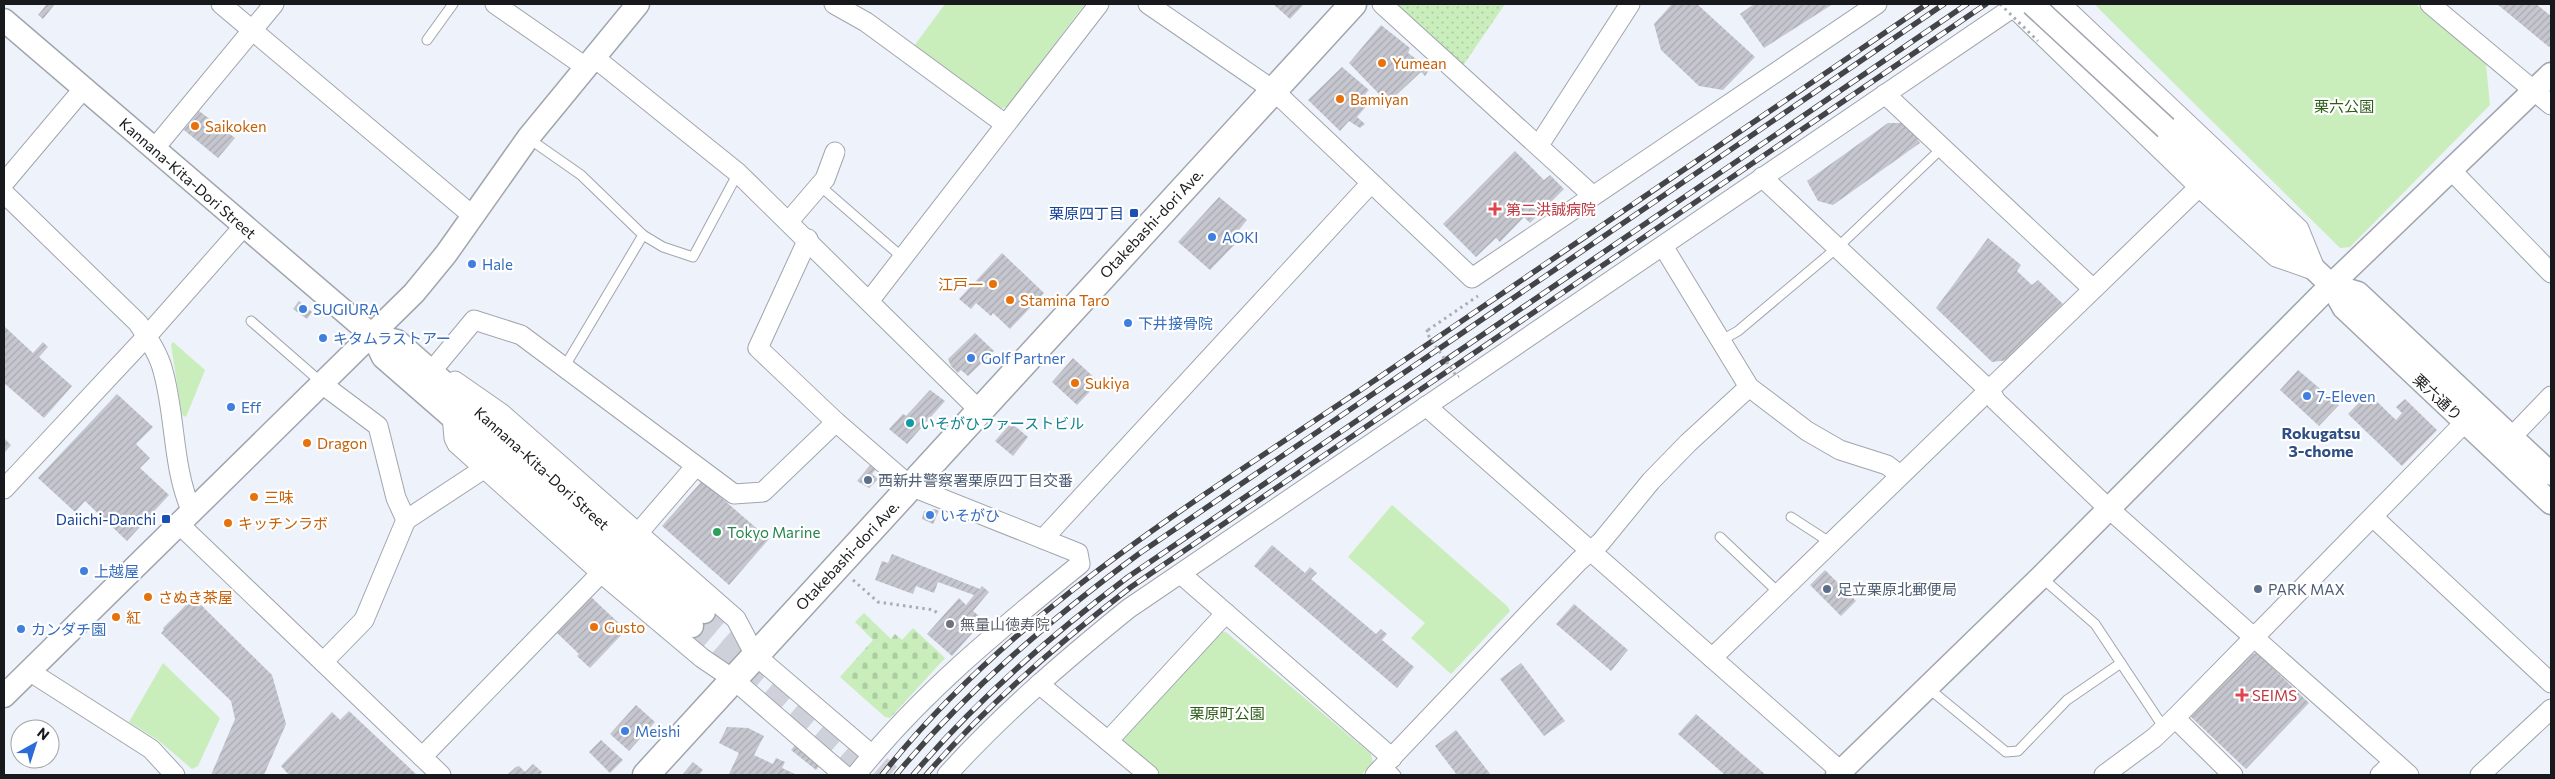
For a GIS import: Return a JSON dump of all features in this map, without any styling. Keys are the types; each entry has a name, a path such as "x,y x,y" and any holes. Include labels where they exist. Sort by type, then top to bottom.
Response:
{"main road":[{"name":"Otakebashi-dori Ave.","path":"646,775 1353,4"}],"street":[{"path":"221,4 473,216"},
{"path":"154,150 274,4"},
{"path":"495,4 591,63 738,173 808,239 979,410"},
{"path":"7,687 29,671 414,293 473,216 528,138 591,63 636,4"},
{"path":"834,4 866,22 1005,124"},
{"path":"870,300 1099,4"},
{"path":"1148,4 1273,90 1472,278 1592,195 1877,4"},
{"path":"1382,4 1592,195"},
{"path":"1539,145 1630,4"},
{"path":"2061,4 2299,229 2324,278"},
{"path":"2430,4 2551,105"},
{"path":"947,775 972,747 1039,684 1128,610 2016,5 2199,187 2276,257 2324,278"},
{"name":"栗六通り","path":"2016,5 2166,128 2324,278 2344,308 2504,444 2551,503"},
{"name":"Kannana-Kita-Dori Street","path":"4,20 372,336 383,357 698,619 429,365 397,341 372,336"},
{"path":"1426,406 1841,774 1927,687 2041,577 2324,278 2450,169 2551,74"},
{"path":"4,184 84,88"},
{"path":"1885,94 2093,288"},
{"path":"789,221 825,179 835,152"},
{"path":"2450,169 2551,273"},
{"path":"1762,177 1990,391 1996,401 2108,508 2409,775"},
{"path":"1043,539 1371,183"},
{"path":"1712,658 2199,187"},
{"path":"4,193 138,323 147,336 163,369 186,518 323,662 441,775"},
{"path":"4,489 147,336 244,226"},
{"path":"808,239 758,348 836,422 910,486 1078,552 1080,564 991,636 934,688 856,775"},
{"path":"1663,246 1749,387 1807,431 1840,450 1887,465 1900,475"},
{"path":"836,422 763,492 734,494 695,467 521,335 475,320 429,365 501,413 639,532 736,619 755,654 872,755"},
{"path":"322,384 378,426 396,498 406,520"},
{"path":"1182,575 1226,613 1387,768 1528,613 1590,552 1676,456 1749,387"},
{"path":"2504,444 2551,396"},
{"path":"2104,775 2170,723 2472,415"},
{"path":"452,416 454,438 457,444 602,573 702,658 733,679 844,775"},
{"name":"栗六通り","path":"2504,444 2551,474"},
{"path":"639,532 695,467"},
{"path":"323,662 364,620 406,520 485,468"},
{"path":"2373,517 2551,683"},
{"path":"422,757 602,573"},
{"path":"1108,741 1226,613"},
{"path":"29,671 151,749 175,775"},
{"path":"1039,684 1149,775"},
{"path":"2480,775 2551,710"},
{"path":"2170,723 2233,775"},
{"path":"2380,775 2394,762"}],"lane":[{"path":"427,40 453,4"},
{"path":"528,138 581,175 643,235 664,247 693,257 738,173"},
{"path":"1720,342 1738,331 1838,247 1942,148"},
{"path":"819,185 902,258"},
{"path":"564,366 643,235"},
{"path":"251,320 322,384"},
{"path":"1791,517 1831,543"},
{"path":"1720,537 1780,593"},
{"path":"2041,577 2095,624 2121,663 2170,723"},
{"path":"1927,687 2006,752 2018,751 2067,700 2121,663"}],"path":[{"path":"2016,5 2038,41"},
{"path":"1459,376 1457,377 1426,332 1463,305"},
{"path":"853,580 878,602 934,610 939,615"}],"green space":[{"path":"945,4 1085,4 1007,107 998,109 914,46"},
{"path":"1396,4 1505,4 1462,67 1396,12"},
{"name":"栗六公園","path":"2094,4 2416,4 2486,64 2490,105 2350,247 2340,248"},
{"path":"173,342 205,370 186,417 182,415 171,345"},
{"path":"1392,505 1507,606 1510,611 1451,674 1411,638 1425,623 1348,557"},
{"path":"864,613 891,639 895,634 902,640 913,628 945,658 890,718 885,717 840,677 873,640 855,622"},
{"name":"栗原町公園","path":"1217,632 1226,632 1371,754 1373,762 1361,775 1162,775 1124,743 1124,734"},
{"path":"163,663 220,718 198,766 192,769 158,740 129,722"}],"building":[{"path":"47,4 55,4 43,19 38,15"},
{"path":"1273,4 1304,4 1290,19"},
{"path":"1672,4 1697,4 1755,57 1723,90 1699,86 1661,50 1654,24"},
{"path":"1754,4 1833,4 1764,48 1740,14"},
{"path":"2497,4 2536,4 2551,16 2551,44 2549,47"},
{"path":"1381,25 1410,48 1408,53 1423,64 1426,63 1431,67 1425,76 1421,72 1391,100 1385,92 1381,96 1349,63"},
{"path":"1342,67 1369,90 1362,98 1368,104 1357,117 1365,124 1360,128 1349,121 1340,131 1308,100"},
{"path":"199,111 235,138 218,158 184,130"},
{"path":"1888,123 1907,123 1920,143 1833,205 1818,201 1807,181"},
{"path":"1515,151 1544,180 1550,175 1564,189 1530,223 1524,217 1500,242 1496,238 1476,257 1443,224"},
{"path":"1219,197 1247,220 1234,236 1239,240 1210,270 1178,242"},
{"path":"1988,238 2021,265 2017,271 2032,285 2038,280 2063,304 2009,360 1992,362 1936,308"},
{"path":"1002,253 1044,293 1010,329 993,313 991,316 976,303 971,309 959,299"},
{"path":"299,301 312,312 307,319 293,309"},
{"path":"4,326 33,353 43,342 48,347 39,357 72,386 44,418 4,383"},
{"path":"975,333 994,351 968,376 961,370 958,373 951,366 948,359"},
{"path":"1073,358 1099,382 1077,405 1052,382"},
{"path":"2298,370 2339,405 2319,426 2280,390"},
{"name":"いそがひファーストビル","path":"930,390 945,401 907,444 889,429 903,414 906,416"},
{"path":"2368,393 2396,420 2402,413 2396,407 2405,399 2437,430 2402,466 2348,414"},
{"path":"117,394 153,427 136,444 150,458 140,468 169,495 127,541 85,501 75,512 38,478"},
{"path":"1011,423 1028,437 1013,456 995,441"},
{"path":"4,438 11,445 4,453"},
{"path":"871,464 876,469 872,474 878,479 869,488 857,481"},
{"path":"702,481 769,539 729,585 662,526"},
{"path":"935,509 939,511 933,524 922,519 924,511"},
{"path":"1272,545 1305,573 1310,567 1317,573 1311,579 1376,634 1381,629 1387,634 1382,640 1414,667 1397,688 1254,566"},
{"path":"892,554 980,589 982,586 989,592 973,611 984,620 952,656 927,634 959,598 966,605 974,595 938,582 934,593 916,586 913,594 875,580 882,561 888,563"},
{"path":"1825,570 1856,601 1841,616 1810,585"},
{"path":"589,595 626,630 590,668 577,656 579,654 555,631"},
{"path":"191,600 196,604 198,602 272,675 286,724 264,775 211,775 235,719 231,701 161,633 164,630 163,628"},
{"path":"1574,604 1628,650 1611,671 1556,624"},
{"path":"2257,653 2309,703 2246,769 2190,716 2249,654"},
{"path":"1521,663 1565,721 1544,736 1500,679"},
{"path":"636,705 655,722 629,751 610,734"},
{"path":"349,711 417,775 289,775 281,766 332,712 340,720"},
{"path":"1696,714 1766,775 1725,775 1678,734"},
{"path":"727,727 748,728 764,736 754,755 773,764 776,758 785,762 782,768 797,775 729,774 739,753 719,743"},
{"path":"1456,730 1491,775 1457,775 1435,746"},
{"path":"601,740 623,760 610,773 589,752"},
{"path":"795,745 820,765 816,770 791,750"},
{"path":"693,762 703,770 699,775 682,775"},
{"path":"533,764 542,772 539,775 507,775 519,766 525,772"}],"tunnel":[{"path":"704,612 760,661"},
{"path":"692,626 865,775"},
{"path":"855,745 890,775"}],"railway":[{"path":"882,775 932,717 986,663 1044,613 1105,565 1231,476 1927,4"},
{"path":"896,775 952,714 1011,657 1074,604 1140,553 1944,4"},
{"path":"913,775 962,721 1015,670 1070,622 1128,577 1967,4"},
{"path":"926,775 974,724 1024,676 1076,630 1131,587 1986,4"}],"place":[{"name":"Yumean","path":"1382,63"},
{"name":"Bamiyan","path":"1340,99"},
{"name":"Saikoken","path":"195,126"},
{"name":"第二洪誠病院","path":"1495,209"},
{"name":"栗原四丁目","path":"1134,213"},
{"name":"AOKI","path":"1212,237"},
{"name":"Hale","path":"472,264"},
{"name":"江戸一","path":"993,284"},
{"name":"Stamina Taro","path":"1010,300"},
{"name":"SUGIURA","path":"303,309"},
{"name":"下井接骨院","path":"1128,323"},
{"name":"キタムラストアー","path":"323,338"},
{"name":"Golf Partner","path":"971,358"},
{"name":"Sukiya","path":"1075,383"},
{"name":"7-Eleven","path":"2307,396"},
{"name":"Eff","path":"231,407"},
{"name":"いそがひファーストビル","path":"910,423"},
{"name":"Dragon","path":"307,443"},
{"name":"西新井警察署栗原四丁目交番","path":"868,480"},
{"name":"三味","path":"254,497"},
{"name":"いそがひ","path":"930,515"},
{"name":"Daiichi-Danchi","path":"166,519"},
{"name":"キッチンラボ","path":"228,523"},
{"name":"Tokyo Marine","path":"717,532"},
{"name":"上越屋","path":"84,571"},
{"name":"足立栗原北郵便局","path":"1827,589"},
{"name":"PARK MAX","path":"2258,589"},
{"name":"さぬき茶屋","path":"148,597"},
{"name":"紅","path":"116,617"},
{"name":"無量山徳寿院","path":"950,624"},
{"name":"Gusto","path":"594,627"},
{"name":"カンダチ園","path":"21,629"},
{"name":"SEIMS","path":"2242,695"},
{"name":"Meishi","path":"625,731"}],"district":[{"name":"Rokugatsu 3-chome","path":"2321,441"}]}
